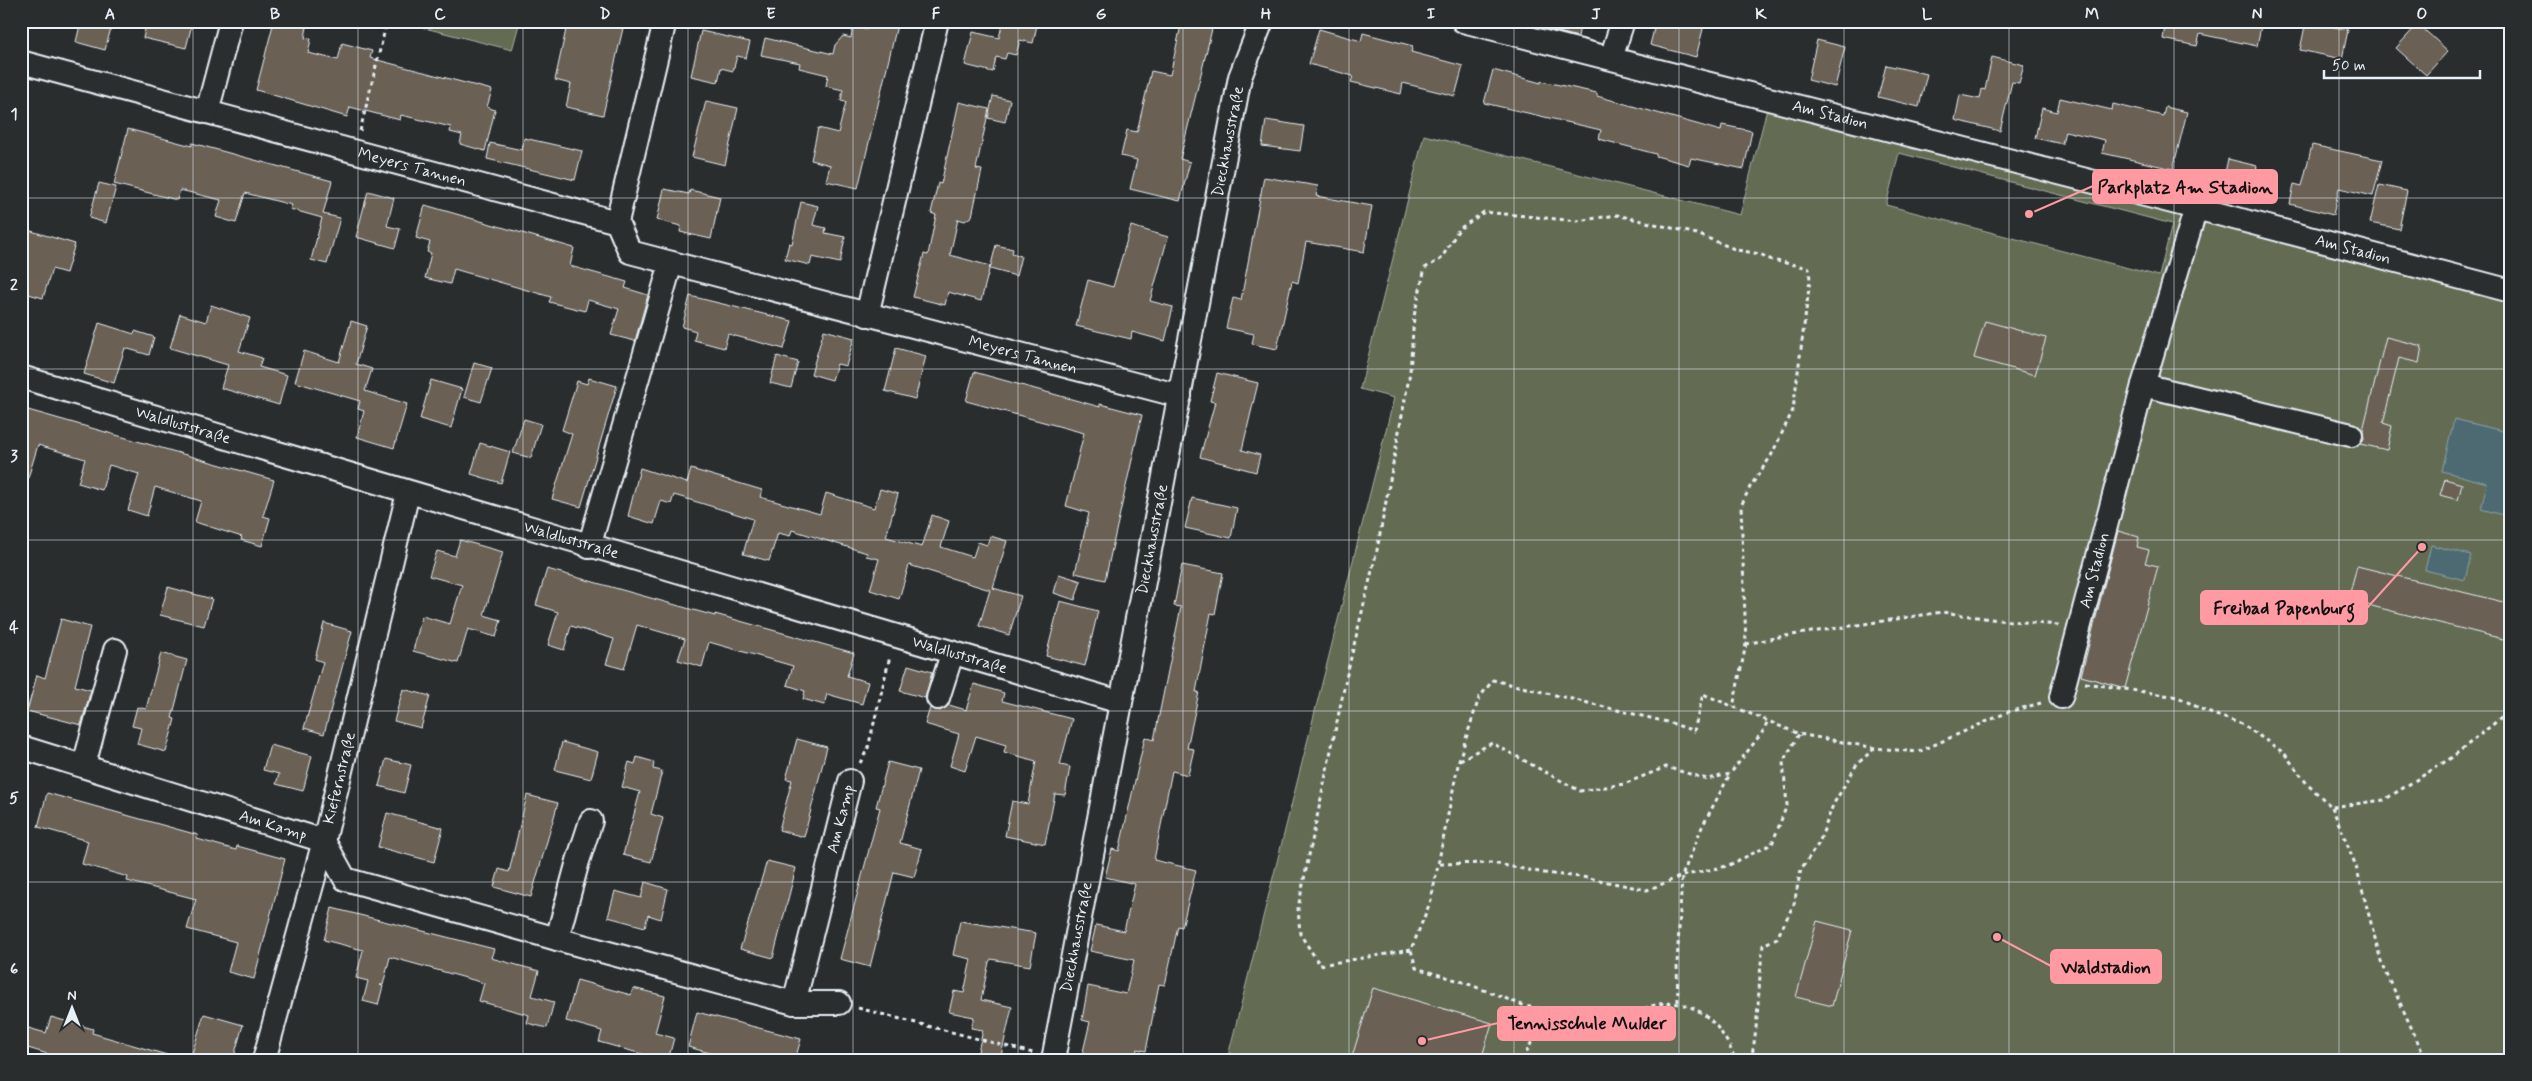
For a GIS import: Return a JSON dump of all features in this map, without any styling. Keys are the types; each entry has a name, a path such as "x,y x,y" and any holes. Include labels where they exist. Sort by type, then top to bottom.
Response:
{"street":[{"path":"207,112 231,21"},
{"path":"618,222 665,21"},
{"path":"867,315 937,21"},
{"name":"Dieckhausstraße","path":"1053,1059 1240,77 1262,21"},
{"name":"Am Stadion","path":"1463,21 2196,208 2511,291"},
{"path":"1611,58 1623,21"},
{"name":"Meyers Tannen","path":"21,62 618,222 630,252 1180,396"},
{"name":"Am Stadion","path":"2063,689 2081,627 2143,385 2196,208"},
{"path":"589,546 671,263"},
{"name":"Waldluststraße","path":"21,377 952,654 1120,702"},
{"path":"2143,385 2351,435"},
{"name":"Kiefernstraße","path":"264,1060 324,841 408,493"},
{"path":"84,766 115,650"},
{"path":"938,698 952,654"},
{"name":"Am Kamp","path":"21,747 324,841 345,879 794,1003 839,1003"},
{"name":"Am Kamp","path":"794,1003 850,781"},
{"path":"558,939 578,861 591,821"}],"path":[{"path":"355,151 387,21"},
{"path":"1411,950 1320,965 1300,934 1298,908 1347,674 1379,540 1410,372 1414,316 1425,268 1441,259 1458,229 1484,212 1577,221 1617,214 1697,234 1737,250 1760,254 1772,260 1809,268 1810,280 1793,410 1771,456 1750,487 1741,506 1746,644 1733,707"},
{"path":"1746,644 1779,637 1942,612 1998,620 2081,627"},
{"name":"Am Kamp","path":"850,781 868,748 895,637"},
{"path":"1734,1060 1729,1043 1712,1022 1693,1008 1678,1002 1649,1007 1622,1026 1525,1006 1463,982 1416,968 1411,950 1431,900 1440,864 1459,760 1479,698 1493,680 1671,723 1694,731 1703,694 1799,734 1875,748 1918,752 2063,689 2100,684 2178,698 2207,712 2242,724 2284,753 2308,784 2332,807 2356,866 2381,961 2426,1060"},
{"path":"2332,807 2384,800 2451,758 2496,722 2511,707"},
{"path":"1678,1002 1677,964 1682,876 1702,827 1730,774 1764,730 1767,722"},
{"path":"1440,864 1492,863 1544,873 1589,878 1647,890 1682,876 1727,866 1772,844 1787,805 1783,762 1799,734"},
{"path":"1459,760 1492,743 1580,791 1624,784 1666,766 1707,779 1730,774"},
{"path":"1751,1060 1759,1008 1758,982 1763,945 1777,938 1794,904 1801,869 1819,843 1833,805 1857,764 1875,748"},
{"path":"839,1003 1053,1059"},
{"path":"1523,1060 1547,1010"}],"green space":[{"path":"397,21 520,21 512,50"},
{"path":"1767,109 2511,290 2511,1060 1227,1060 1394,398 1360,389 1424,135 1740,215","holes":["1899,153 2172,224 2159,276 1886,205"]}],"water":[{"path":"2454,419 2511,433 2511,517 2481,509 2487,483 2442,471"},
{"path":"2431,545 2471,555 2465,580 2425,570"}],"building":[{"path":"81,21 113,21 105,50 76,42"},
{"path":"147,21 180,21 192,24 186,48 143,38"},
{"path":"274,21 308,21 305,38 311,39 308,53 338,60 342,43 372,51 370,58 492,90 487,107 495,110 485,151 460,144 462,135 450,132 451,127 401,115 400,120 350,107 347,117 256,90"},
{"path":"579,21 594,21 623,28 603,115 566,107 571,84 555,80 567,25"},
{"path":"870,21 898,21 858,188 826,181 830,165 811,160 818,128 838,133 846,102 841,101 843,90 826,86 828,75 799,68 800,63 761,55 765,38 833,54 835,45 843,36 851,38 853,26 868,29"},
{"path":"1003,21 1038,21 1033,43 1020,40 1016,55 1007,53 1005,59 996,57 993,72 965,65 973,32 999,38"},
{"path":"1182,21 1214,21 1180,159 1190,162 1180,201 1130,189 1137,160 1121,156 1127,130 1137,132 1151,71 1170,75"},
{"path":"1553,21 1581,21 1578,37 1551,30"},
{"path":"1656,21 1705,21 1696,57 1650,45"},
{"path":"2166,21 2262,21 2257,46 2200,34 2197,46 2163,39"},
{"path":"2306,21 2348,30 2342,59 2300,50"},
{"path":"2418,24 2448,51 2426,75 2396,48"},
{"path":"1319,29 1361,41 1363,33 1413,46 1411,52 1463,66 1455,96 1403,83 1401,94 1351,82 1353,76 1309,64"},
{"path":"701,31 750,42 746,58 737,56 733,71 721,68 718,82 691,76"},
{"path":"1817,40 1845,47 1835,87 1808,80"},
{"path":"1992,57 2024,65 2019,83 2012,82 2000,131 1955,120 1960,95 1980,99 1982,89 1985,90"},
{"path":"1886,65 1927,74 1919,107 1878,97"},
{"path":"1493,70 1541,83 1541,81 1597,93 1597,96 1721,131 1722,125 1752,131 1744,169 1691,158 1689,165 1599,139 1601,130 1484,103"},
{"path":"993,96 1010,100 1005,122 988,118"},
{"path":"2060,98 2112,110 2113,104 2163,116 2165,107 2187,112 2173,169 2102,153 2105,140 2065,131 2062,144 2035,138 2042,108 2057,112"},
{"path":"706,101 738,108 725,165 692,157"},
{"path":"959,102 989,109 976,169 982,170 972,216 965,221 958,219 950,255 990,266 981,301 948,292 945,305 913,297 924,254 928,255 936,215 931,213 938,183 941,184"},
{"path":"1266,120 1304,126 1300,151 1262,146"},
{"path":"128,129 192,146 192,143 332,181 323,214 340,218 327,264 311,260 322,218 290,209 292,205 245,193 236,223 216,217 221,200 180,190 177,200 114,184"},
{"path":"524,138 582,151 575,180 487,159 490,143 522,150"},
{"path":"2312,145 2382,160 2373,196 2339,188 2333,215 2290,204 2294,184 2302,186"},
{"path":"2228,159 2257,166 2251,193 2222,186"},
{"path":"1264,177 1318,186 1316,196 1372,206 1364,252 1306,242 1298,283 1292,281 1277,349 1252,344 1254,334 1226,328 1233,298 1241,300"},
{"path":"99,183 116,187 106,223 89,218"},
{"path":"2379,185 2407,191 2399,229 2370,223"},
{"path":"664,189 689,194 690,190 720,197 711,239 680,232 681,226 657,220"},
{"path":"368,191 394,198 387,226 400,229 395,248 356,237"},
{"path":"801,202 818,206 813,225 826,228 825,233 845,237 840,263 812,257 810,265 785,259 789,243 792,244"},
{"path":"425,205 574,248 570,266 627,282 625,288 648,295 635,341 611,335 619,309 588,300 585,311 549,302 551,297 454,269 450,284 425,278 431,253 427,252 430,242 416,238"},
{"path":"1131,226 1168,237 1150,301 1173,307 1165,341 1132,332 1131,339 1076,326 1088,280 1113,287"},
{"path":"21,228 75,244 66,273 52,269 43,298 21,292 21,268 27,248 21,246"},
{"path":"996,245 1013,249 1012,253 1021,256 1016,276 990,269"},
{"path":"690,296 792,321 784,349 728,334 724,348 694,340 696,331 682,327"},
{"path":"211,305 250,318 239,351 262,358 259,367 287,375 279,405 221,388 228,365 170,348 180,314 206,322"},
{"path":"351,321 367,326 356,364 372,369 365,391 407,404 394,448 357,437 364,411 358,409 360,401 295,382 304,351 339,362"},
{"path":"1985,321 2046,338 2035,375 1974,358"},
{"path":"99,323 134,334 135,331 154,337 149,355 125,348 114,383 84,374"},
{"path":"824,330 854,338 846,366 837,364 832,380 811,374"},
{"path":"2386,337 2422,346 2419,363 2399,358 2383,423 2392,426 2387,450 2360,444 2364,439 2363,430"},
{"path":"896,348 926,356 915,399 885,391"},
{"path":"777,356 798,362 791,388 770,383"},
{"path":"474,363 492,368 481,402 464,397"},
{"path":"974,372 1100,407 1100,404 1142,415 1105,580 1075,573 1089,513 1066,506 1084,433 966,401"},
{"path":"1217,373 1258,383 1242,450 1260,455 1256,472 1200,457 1215,402 1210,401"},
{"path":"589,378 617,386 581,507 552,499 572,434 562,430 577,381 587,384"},
{"path":"431,380 462,389 451,428 420,419"},
{"path":"21,408 274,480 263,516 270,518 262,546 241,540 242,537 195,522 201,501 155,487 147,516 128,510 139,474 109,465 102,490 78,483 85,459 38,445 25,488 21,488"},
{"path":"524,419 541,424 531,458 513,453"},
{"path":"480,443 510,452 501,483 471,474"},
{"path":"640,468 687,483 691,469 762,490 760,497 820,514 826,493 874,508 880,489 898,494 886,537 922,547 932,515 949,521 941,547 973,557 978,542 987,545 990,536 1007,541 993,588 1021,596 1009,635 979,626 990,590 909,565 899,599 870,590 879,559 866,556 867,553 792,530 790,536 778,533 769,561 743,554 753,519 674,495 671,504 661,501 654,524 628,516"},
{"path":"2445,479 2462,484 2458,500 2440,495"},
{"path":"1192,498 1237,508 1231,538 1185,528"},
{"path":"2118,531 2139,537 2137,547 2149,550 2145,563 2158,566 2125,688 2081,676"},
{"path":"460,540 503,552 484,615 501,620 496,637 468,629 458,663 413,651 422,616 450,624 462,585 429,576 437,551 455,556"},
{"path":"1182,565 1223,573 1215,614 1211,613 1196,692 1199,692 1187,748 1194,749 1188,775 1172,771 1154,860 1196,870 1182,927 1178,926 1165,985 1159,984 1146,1051 1137,1049 1135,1060 1081,1060 1090,1022 1082,1020 1088,986 1126,994 1134,960 1090,951 1096,925 1124,931 1135,884 1105,877 1112,849 1119,851 1145,737 1154,740 1181,607 1174,606"},
{"path":"2357,566 2511,604 2511,641 2348,600"},
{"path":"547,569 854,653 847,676 868,682 862,704 827,694 824,705 803,699 805,691 787,685 793,666 709,642 702,667 678,660 685,639 637,625 624,669 606,664 614,639 571,626 564,650 548,645 558,612 536,605"},
{"path":"1059,574 1081,581 1075,600 1054,593"},
{"path":"168,587 212,599 204,626 160,615"},
{"path":"1060,601 1098,611 1085,666 1046,656"},
{"path":"61,619 90,627 75,686 91,690 81,725 27,711 37,675 45,678"},
{"path":"324,623 352,631 324,734 304,728 323,662 315,659"},
{"path":"161,653 187,660 172,718 175,719 166,752 137,744 141,728 132,726 137,707 146,709"},
{"path":"908,665 932,672 925,698 900,691"},
{"path":"974,684 1004,693 1002,701 1072,719 1060,765 1070,767 1065,795 1055,794 1045,844 1005,836 1012,801 1028,804 1036,761 1004,752 1006,745 976,736 965,771 950,766 959,734 925,724 930,708 940,711 949,705 966,710"},
{"path":"403,689 430,696 421,728 394,721"},
{"path":"797,739 827,747 804,837 779,830 792,780 786,779"},
{"path":"562,742 598,752 591,779 555,770"},
{"path":"270,745 312,756 303,791 276,784 279,774 263,770"},
{"path":"637,757 654,762 653,769 662,771 651,814 663,818 651,862 623,855 640,792 622,787 629,762 635,764"},
{"path":"386,759 411,765 404,793 379,786"},
{"path":"888,762 919,770 900,843 922,849 914,877 894,872 870,967 840,959 880,808 876,807"},
{"path":"47,793 198,835 197,839 236,850 237,846 285,859 254,979 228,972 236,942 187,929 196,899 127,881 128,877 82,864 88,841 38,827"},
{"path":"527,795 558,803 531,897 494,887 499,869 509,872"},
{"path":"387,813 443,828 434,862 378,847"},
{"path":"767,861 796,868 773,958 740,949"},
{"path":"645,882 668,889 661,919 648,915 645,927 608,917 615,891 641,898"},
{"path":"332,908 494,949 491,958 539,971 532,996 554,1002 547,1028 527,1023 529,1015 479,1001 484,983 390,957 383,985 380,985 383,986 378,1005 363,1001 368,981 356,978 363,950 324,940"},
{"path":"960,921 1036,933 1030,966 991,959 989,962 981,1000 1012,1007 1000,1060 976,1060 983,1030 971,1028 974,1017 949,1012 954,991 964,993 971,959 953,955"},
{"path":"1817,921 1852,930 1832,1006 1796,997"},
{"path":"577,980 631,995 633,988 665,996 655,1033 674,1038 668,1060 648,1060 649,1056 599,1042 602,1031 566,1021"},
{"path":"1373,988 1492,1023 1481,1060 1351,1060"},
{"path":"697,1012 801,1039 795,1060 720,1060 721,1056 688,1047"},
{"path":"204,1014 243,1025 233,1060 190,1060"},
{"path":"51,1017 93,1029 92,1033 167,1055 166,1060 68,1060 21,1046 21,1026 46,1033"}],"place":[{"name":"Parkplatz Am Stadion","path":"2029,214"},
{"name":"Freibad Papenburg","path":"2422,547"},
{"name":"Waldstadion","path":"1997,937"},
{"name":"Tennisschule Mulder","path":"1422,1041"}]}
